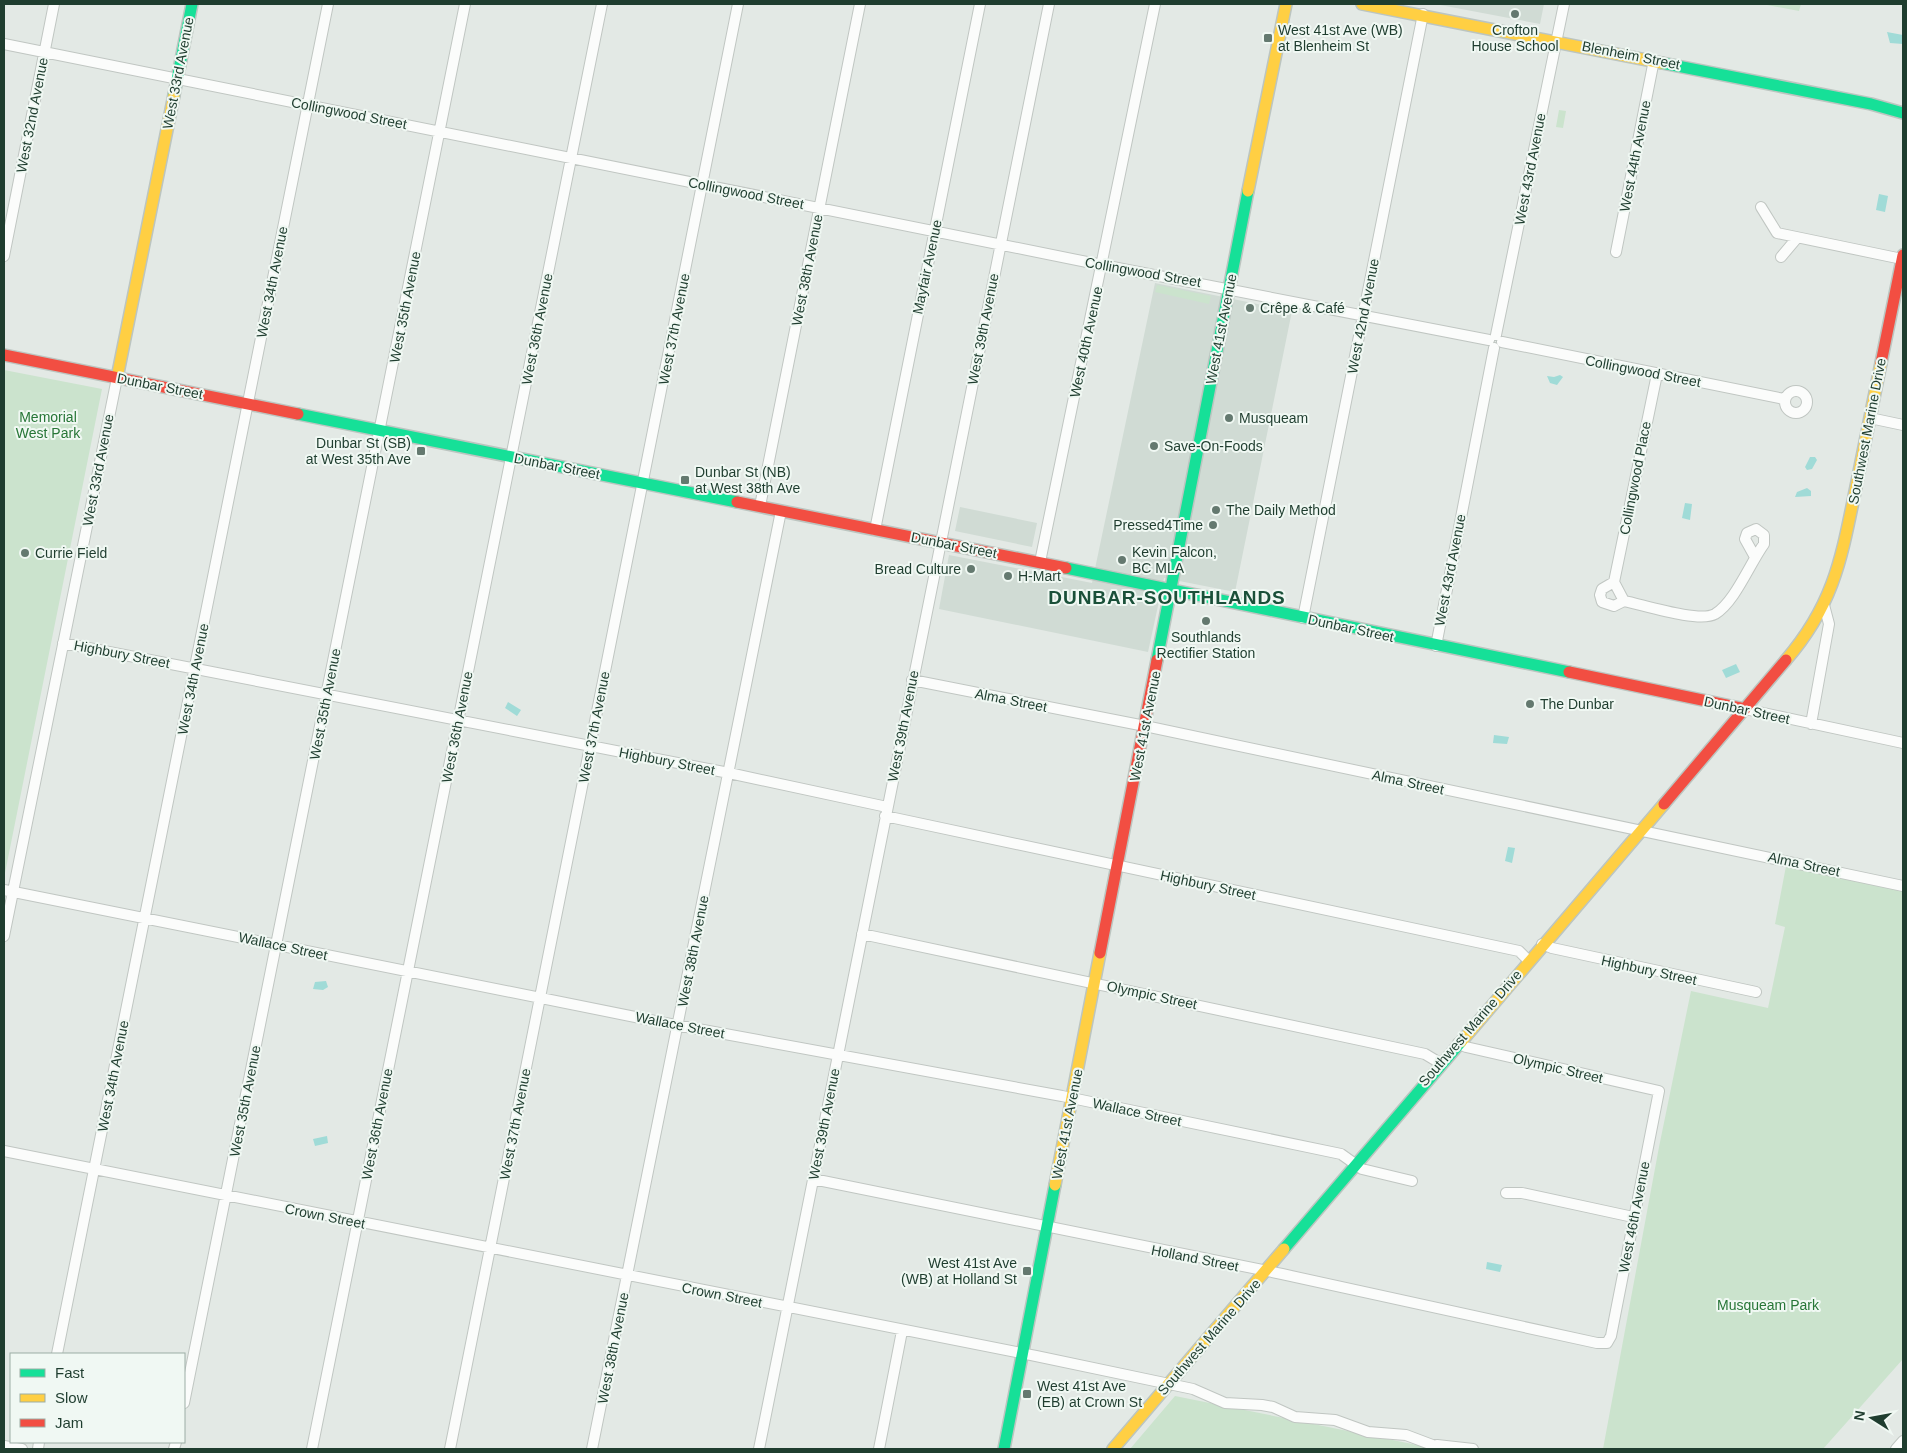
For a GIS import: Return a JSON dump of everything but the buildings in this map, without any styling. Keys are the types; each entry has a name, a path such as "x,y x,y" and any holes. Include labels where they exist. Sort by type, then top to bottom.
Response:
{"main road":[{"name":"West 33rd Avenue","path":"117,378 192,4"},
{"name":"West 41st Avenue","path":"1004,1449 1229,288 1286,4"},
{"name":"Blenheim Street","path":"1362,4 1556,40 1871,104 1903,113"},
{"name":"Blenheim Street","path":"1871,104 1903,106"},
{"name":"Southwest Marine Drive","path":"1113,1449 1266,1271 1440,1063 1806,637 1824,605 1840,565 1903,257"},
{"name":"Dunbar Street","path":"4,355 1040,562 1745,709"}],"street":[{"name":"West 32nd Avenue","path":"4,256 54,4"},
{"name":"West 34th Avenue","path":"57,1353 328,4"},
{"name":"West 35th Avenue","path":"185,1398 227,1197 465,4"},
{"name":"West 36th Avenue","path":"312,1449 602,4"},
{"name":"West 37th Avenue","path":"450,1449 738,4"},
{"name":"West 38th Avenue","path":"760,506 860,4"},
{"name":"Mayfair Avenue","path":"875,530 980,4"},
{"name":"West 39th Avenue","path":"759,1449 1049,4"},
{"name":"West 40th Avenue","path":"1040,562 1155,4"},
{"name":"West 43rd Avenue","path":"1436,646 1495,341 1564,4"},
{"name":"West 42nd Avenue","path":"1303,618 1423,14"},
{"name":"Collingwood Street","path":"4,44 1102,265 1229,288 1784,399"},
{"name":"West 44th Avenue","path":"1616,252 1654,60"},
{"path":"1760,207 1777,233 1903,257"},
{"path":"1780,257 1797,238"},
{"name":"Collingwood Place","path":"1656,374 1614,582 1607,584 1602,589 1600,595 1602,602 1614,606 1624,601 1700,617 1715,614 1728,601 1755,558"},
{"name":"West 33rd Avenue","path":"4,936 8,891 63,642 117,378"},
{"path":"1870,418 1903,425"},
{"name":"West 38th Avenue","path":"592,1449 781,511"},
{"path":"1614,582 1624,601"},
{"path":"1812,724 1829,624 1824,605"},
{"name":"Highbury Street","path":"63,642 729,773 1118,866 1519,951 1528,960"},
{"name":"Alma Street","path":"912,680 1145,726 1903,886"},
{"name":"Dunbar Street","path":"1745,709 1903,743"},
{"name":"Wallace Street","path":"8,891 408,972 1072,1099 1341,1154 1362,1169 1412,1181"},
{"name":"Olympic Street","path":"862,934 1425,1054 1440,1063"},
{"name":"Highbury Street","path":"1542,944 1552,948 1756,992"},
{"name":"Olympic Street","path":"1458,1043 1466,1047 1659,1091"},
{"name":"West 46th Avenue","path":"1607,1343 1611,1336 1659,1091"},
{"name":"Crown Street","path":"4,1151 227,1197 1023,1353 1193,1389 1225,1403 1273,1407 1294,1417 1335,1420 1368,1432 1406,1435 1440,1447 1473,1449"},
{"name":"Holland Street","path":"813,1179 1266,1271 1588,1341 1607,1343"},
{"path":"1506,1193 1522,1193 1633,1217"},
{"path":"879,1449 902,1330"},
{"path":"1896,1449 1903,1442"},
{"path":"4,1446 22,1449"}],"shaded area":[{"name":"Crofton House School","path":"1435,4 1544,4 1540,24"},
{"path":"1155,283 1292,311 1235,592 1164,578 1148,652 939,609 949,555 1092,583"},
{"path":"960,507 1037,523 1032,547 955,531"}],"green space":[{"path":"1762,4 1801,4 1799,11"},
{"path":"1559,110 1566,111 1563,128 1556,127"},
{"path":"1157,285 1211,296 1209,304 1155,292"},
{"name":"Memorial West Park","path":"4,370 102,389 4,878"},
{"name":"Musqueam Park","path":"1786,866 1903,891 1903,1359 1823,1449 1603,1449 1659,1147 1691,991 1768,1008 1785,927 1775,924"},
{"path":"1175,1396 1437,1449 1130,1449"}],"water":[{"path":"1887,32 1903,35 1903,44 1890,43"},
{"path":"1879,194 1888,196 1885,212 1876,210"},
{"path":"1560,375 1563,377 1557,385 1550,383 1547,376 1554,377"},
{"path":"1810,457 1815,457 1817,460 1812,469 1807,470 1805,467"},
{"path":"1807,488 1811,491 1811,496 1795,497 1797,492"},
{"path":"1685,503 1692,504 1690,520 1682,518"},
{"path":"1736,664 1740,672 1726,678 1722,670"},
{"path":"508,702 521,710 517,716 505,708"},
{"path":"1494,735 1509,737 1507,744 1493,743"},
{"path":"1508,847 1515,848 1512,863 1505,861"},
{"path":"326,981 328,987 323,990 313,989 315,982"},
{"path":"327,1136 328,1143 315,1146 313,1139"},
{"path":"1487,1262 1502,1265 1500,1272 1486,1269"}],"traffic: fast":[{"path":"174,95 192,4"},
{"path":"1662,63 1871,104 1903,113"},
{"path":"1157,660 1248,191"},
{"path":"298,414 737,502"},
{"path":"1066,568 1569,672"},
{"path":"1284,1249 1461,1042"},
{"path":"1004,1449 1055,1185"}],"traffic: slow":[{"path":"1248,191 1286,4"},
{"path":"1362,4 1662,63"},
{"path":"117,378 174,95"},
{"path":"1786,660 1803,639 1816,618 1835,576 1847,532 1881,363"},
{"path":"1461,1042 1664,804"},
{"path":"1055,1185 1100,953"},
{"path":"1113,1449 1284,1249"}],"traffic: jam":[{"path":"1881,363 1903,255"},
{"path":"4,355 298,414"},
{"path":"737,502 1066,568"},
{"path":"1100,953 1157,660"},
{"path":"1664,804 1786,660"},
{"path":"1569,672 1745,709"}],"place":[{"name":"Crofton House School","path":"1515,14"},
{"name":"West 41st Ave (WB) at Blenheim St","path":"1268,38"},
{"name":"Crêpe & Café","path":"1250,308"},
{"name":"Musqueam","path":"1229,418"},
{"name":"Save-On-Foods","path":"1154,446"},
{"name":"Dunbar St (SB) at West 35th Ave","path":"421,451"},
{"name":"Dunbar St (NB) at West 38th Ave","path":"685,480"},
{"name":"The Daily Method","path":"1216,510"},
{"name":"Pressed4Time","path":"1213,525"},
{"name":"Currie Field","path":"25,553"},
{"name":"Kevin Falcon, BC MLA","path":"1122,560"},
{"name":"Bread Culture","path":"971,569"},
{"name":"H-Mart","path":"1008,576"},
{"name":"Southlands Rectifier Station","path":"1206,621"},
{"name":"The Dunbar","path":"1530,704"},
{"name":"West 41st Ave (WB) at Holland St","path":"1027,1271"},
{"name":"West 41st Ave (EB) at Crown St","path":"1027,1394"}],"district":[{"name":"DUNBAR-SOUTHLANDS","path":"1167,597"}]}
